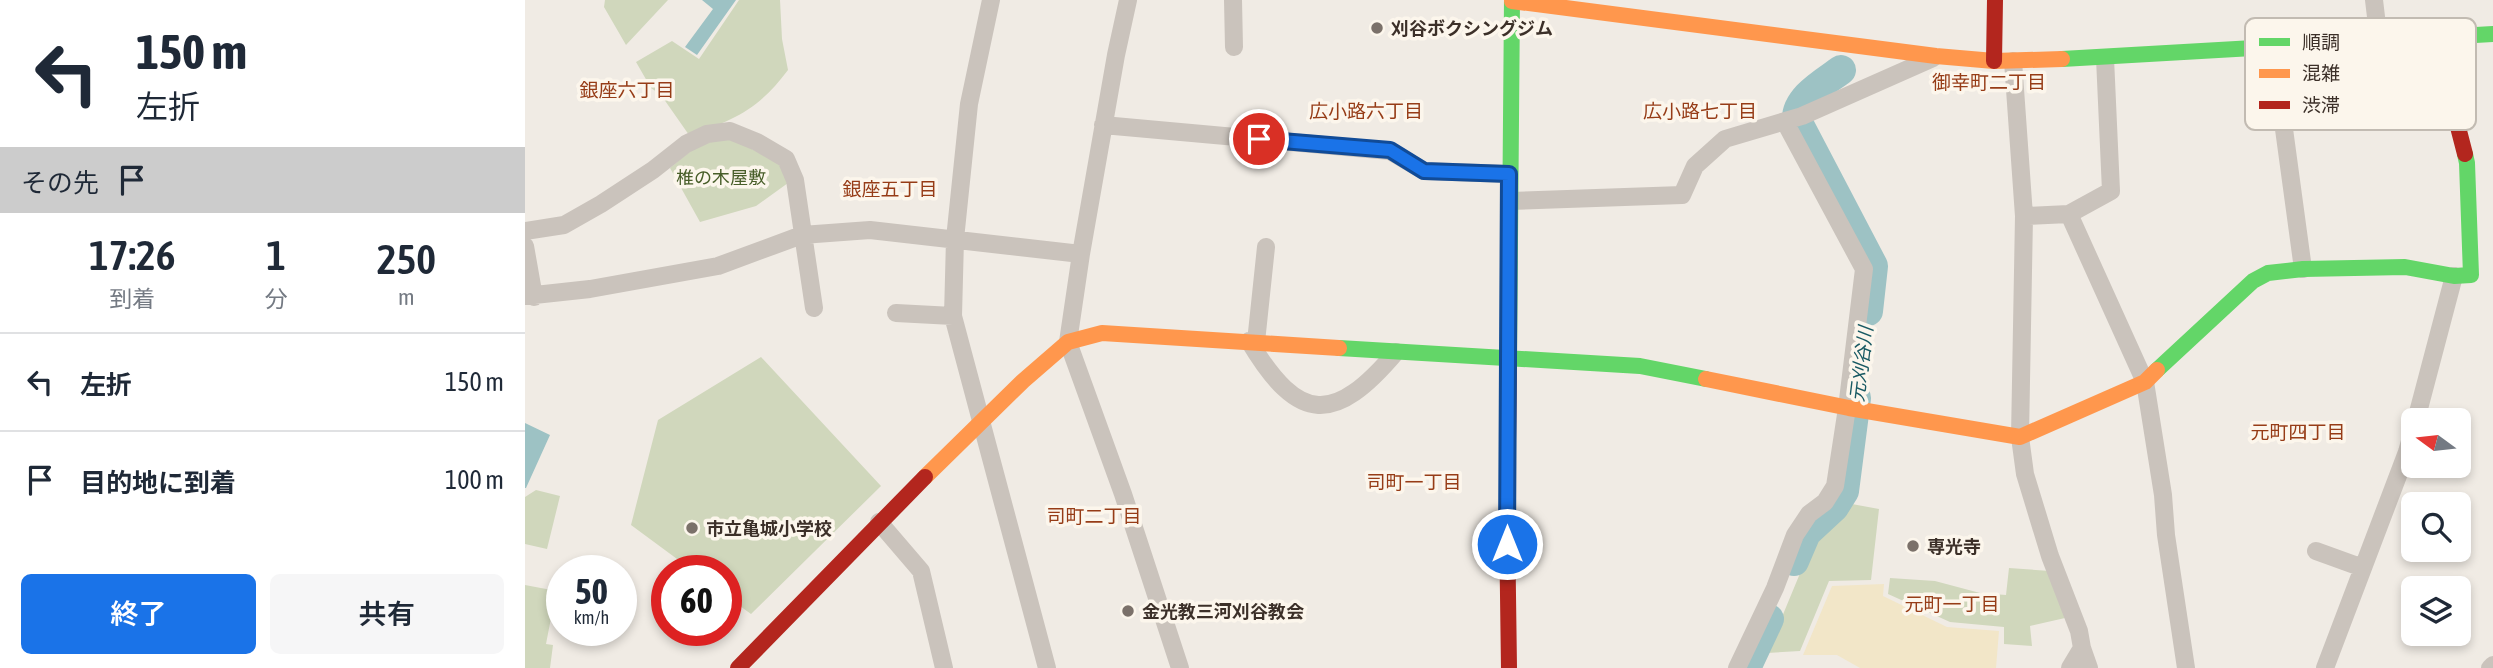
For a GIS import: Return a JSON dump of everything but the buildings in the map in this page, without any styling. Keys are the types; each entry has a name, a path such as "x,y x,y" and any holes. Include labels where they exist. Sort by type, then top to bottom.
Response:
{"street":[{"path":"991,0 969,104 954,239 953,316 1047,668"},
{"path":"1128,0 1103,125 1068,342 1123,494 1180,668"},
{"path":"1233,0 1234,47"},
{"path":"1509,668 1509,174 1512,110 1508,0 1936,56 1994,61 2245,50"},
{"path":"1994,61 1995,0"},
{"path":"2374,0 2376,18"},
{"path":"1509,201 1682,195 1695,166 1725,139 1793,119 1936,56"},
{"path":"2024,216 2069,214 2111,191 2105,58"},
{"path":"2013,61 2024,216 2020,436 2025,474 2089,668"},
{"path":"1737,668 1775,588 1795,535 1809,514 1825,502 1835,486 1853,409 1864,270 1793,119"},
{"path":"1103,125 1390,150 1424,171 1509,174"},
{"path":"2284,130 2303,269"},
{"path":"738,668 982,420 1068,342 1102,333 1640,366 1853,409 2020,436 2145,382 2253,281 2268,273 2303,269 2405,267 2453,276 2471,275 2467,163 2459,130"},
{"path":"525,231 563,225 653,170 686,144 707,134 730,131 757,142 786,159 795,180 814,308"},
{"path":"2069,214 2145,382 2186,668"},
{"path":"525,246 530,296 590,289 718,266 802,234 870,230 1081,254"},
{"path":"1266,247 1253,342 1264,366 1281,387 1305,405 1326,406 1348,398 1373,379 1396,352"},
{"path":"2419,408 2453,276"},
{"path":"896,313 953,316"},
{"path":"2325,668 2401,468"},
{"path":"879,522 921,571 944,668"},
{"path":"2316,551 2364,568"},
{"path":"2070,668 2082,648"}],"green space":[{"path":"605,0 668,0 626,45 604,7"},
{"path":"739,0 780,0 782,39 788,70 766,95 744,112 689,135 661,95 651,88 636,62 672,41 699,59"},
{"name":"椎の木屋敷","path":"730,138 781,164 788,183 756,206 700,222 670,168 697,147"},
{"path":"761,357 881,486 751,614 742,608 742,555 672,555 631,525 658,420"},
{"path":"536,490 560,496 547,549 525,544 525,497"},
{"path":"1841,502 1879,509 1871,580 1829,581 1800,651 1767,653 1813,542"},
{"path":"2009,568 2050,571 2065,618 2030,626 2032,646 2004,644 2004,627 1950,622 1888,594 1890,578 1935,581 1980,593 2006,595"},
{"path":"525,585 546,589 546,646 553,646 550,668 525,668"}],"sand":[{"path":"1884,584 1883,596 1947,627 1999,631 1996,668 1860,668 1837,655 1803,655 1832,586"}],"water":[{"path":"702,0 736,0 697,55 685,47 713,9"},
{"path":"525,423 550,435 526,488 525,488"}],"waterway":[{"name":"元刈谷川","path":"1841,70 1806,98 1801,105 1797,121 1873,266 1868,311"},
{"name":"元刈谷川","path":"1794,561 1806,533 1834,507 1844,491 1856,398"},
{"name":"元刈谷川","path":"1746,668 1769,619"}],"traffic: fast":[{"path":"1509,359 1512,0"},
{"path":"2476,35 2493,34"},
{"path":"2062,59 2245,48"},
{"path":"2157,370 2253,281 2268,273 2303,269 2405,267 2454,276 2471,275 2465,154"},
{"path":"1339,348 1640,366 1706,379"}],"traffic: slow":[{"path":"1512,1 1936,56 1994,61 2062,59"},
{"path":"925,477 1023,381 1068,342 1102,333 1339,348"},
{"path":"1706,379 1849,408 2020,437 2145,382 2157,370"}],"traffic: jam":[{"path":"1994,61 1995,0"},
{"path":"2459,130 2465,154"},
{"path":"1509,359 1509,668"},
{"path":"738,668 925,477"}],"place":[{"name":"刈谷ボクシングジム","path":"1377,28"},
{"name":"市立亀城小学校","path":"692,528"},
{"name":"専光寺","path":"1913,546"},
{"name":"金光教三河刈谷教会","path":"1128,611"}],"district":[{"name":"御幸町二丁目","path":"1989,82"},
{"name":"銀座六丁目","path":"627,90"},
{"name":"広小路六丁目","path":"1366,111"},
{"name":"広小路七丁目","path":"1700,111"},
{"name":"銀座五丁目","path":"890,189"},
{"name":"元町四丁目","path":"2298,432"},
{"name":"司町一丁目","path":"1414,482"},
{"name":"司町二丁目","path":"1094,516"},
{"name":"元町一丁目","path":"1952,604"}],"route":[{"path":"1259,139 1390,150 1424,171 1509,174 1507,544"}]}
